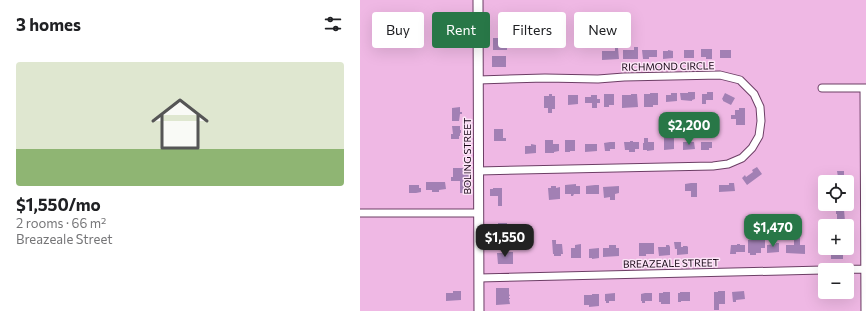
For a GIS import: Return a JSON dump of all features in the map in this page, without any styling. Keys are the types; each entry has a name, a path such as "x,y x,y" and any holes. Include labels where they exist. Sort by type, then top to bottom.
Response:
{"street":[{"name":"BOLING STREET","path":"478,0 479,311"},
{"name":"RICHMOND CIRCLE","path":"478,80 544,78 598,79 720,75 740,80 754,94 760,107 761,120 759,136 752,148 742,158 728,164 713,166 478,171"},
{"path":"822,88 865,88 865,311"},
{"path":"360,213 478,213"},
{"name":"BREAZEALE STREET","path":"479,278 864,269"}],"building":[{"path":"493,38 498,38 498,48 507,48 507,50 493,50"},
{"path":"634,47 638,47 638,59 623,59 623,50 634,50"},
{"path":"615,48 618,48 619,59 602,60 602,51 615,51"},
{"path":"701,49 712,49 712,59 701,57"},
{"path":"642,50 657,50 657,57 643,59"},
{"path":"684,50 694,50 694,58 684,58"},
{"path":"720,50 731,50 731,58 720,58"},
{"path":"663,51 673,51 673,58 663,59"},
{"path":"492,56 506,56 506,67 492,67"},
{"path":"695,92 695,99 692,101 681,100 680,93"},
{"path":"707,92 713,92 713,100 706,100 706,104 702,104 702,94 707,94"},
{"path":"658,93 658,105 653,105 653,107 644,107 644,94"},
{"path":"671,93 677,93 677,101 666,102 666,95 671,95"},
{"path":"725,93 735,98 731,105 722,99"},
{"path":"549,94 555,96 555,109 552,109 552,113 548,113 548,108 544,108 544,96 549,96"},
{"path":"604,94 614,94 614,105 604,107"},
{"path":"637,94 638,107 622,108 622,95"},
{"path":"568,95 578,95 578,104 568,105"},
{"path":"591,95 597,95 597,99 600,99 600,103 597,103 597,108 592,108 592,103 585,103 585,97 591,97"},
{"path":"460,107 460,112 462,112 462,114 460,114 459,121 452,121 452,108"},
{"path":"739,108 745,108 745,125 736,125 736,119 731,119 731,115 735,115 735,110 739,110"},
{"path":"452,126 460,126 461,133 459,139 451,139 451,134 453,134"},
{"path":"494,129 503,129 503,138 506,138 506,141 494,141"},
{"path":"664,137 674,137 674,149 664,150"},
{"path":"644,138 648,138 648,142 654,142 654,150 643,150"},
{"path":"545,140 553,140 553,144 559,144 559,151 554,153 545,153"},
{"path":"565,140 575,140 575,151 565,152"},
{"path":"615,142 615,149 605,151 604,143"},
{"path":"624,142 639,142 639,149 635,149 635,152 625,150"},
{"path":"683,142 694,142 695,149 683,150"},
{"path":"701,142 712,142 712,148 709,148 709,150 701,150"},
{"path":"531,144 536,145 536,153 525,154 525,146 531,146"},
{"path":"585,144 597,144 597,151 585,152"},
{"path":"757,167 762,174 747,185 742,178 753,172 752,170"},
{"path":"453,168 469,168 469,193 460,193 460,181 451,181 451,177 453,177"},
{"path":"837,171 844,171 844,175 838,175"},
{"path":"426,182 445,182 446,189 439,190 439,192 426,190"},
{"path":"697,183 697,197 691,197 691,191 685,191 685,184"},
{"path":"729,183 734,183 735,191 719,192 719,185 729,185"},
{"path":"576,184 576,186 580,186 580,194 574,194 571,196 571,194 565,194 565,185"},
{"path":"409,185 419,185 421,192 409,193"},
{"path":"599,185 599,194 586,194 586,186"},
{"path":"551,186 556,186 556,188 560,187 560,199 549,200 548,188 551,188"},
{"path":"619,186 619,193 615,194 615,200 610,200 610,197 604,198 603,187"},
{"path":"502,188 502,206 498,206 498,196 490,196 490,189"},
{"path":"836,211 844,211 845,219 837,219"},
{"path":"498,223 507,223 507,229 509,229 510,234 507,234 507,238 498,238"},
{"path":"757,227 765,227 765,248 761,248 761,253 750,255 750,253 748,253 748,240 760,240 760,237 757,237"},
{"path":"794,238 800,238 800,245 805,245 805,254 786,253 786,245 794,245"},
{"path":"552,240 556,240 556,244 562,244 563,254 561,254 561,256 554,256"},
{"path":"674,242 681,242 681,247 687,246 688,254 677,255 677,249 675,249"},
{"path":"639,243 654,243 654,254 639,256"},
{"path":"779,243 779,252 767,253 767,245"},
{"path":"581,244 581,258 571,258 571,248 575,248 575,245"},
{"path":"609,245 616,245 616,248 619,248 619,256 603,257 603,248 609,248"},
{"path":"666,245 669,245 670,247 670,255 659,256 658,247 666,247"},
{"path":"731,245 745,245 745,252 730,254"},
{"path":"599,248 599,258 589,258 589,249"},
{"path":"513,252 513,264 498,264 497,253"},
{"path":"831,255 843,255 843,259 831,259"},
{"path":"496,288 509,288 510,304 496,305"},
{"path":"453,291 461,291 461,300 446,301 446,293 453,293"},
{"path":"725,291 725,304 719,304 719,310 714,310 714,292"},
{"path":"744,291 745,299 736,300 736,302 733,302 732,292"},
{"path":"670,292 670,304 661,304 661,302 659,302 659,293"},
{"path":"690,292 690,301 678,302 678,293"},
{"path":"615,293 615,301 609,301 609,303 606,303 605,294"},
{"path":"652,293 652,301 645,301 645,303 642,303 641,294"},
{"path":"599,294 599,306 589,307 589,305 584,305 584,295"}]}
